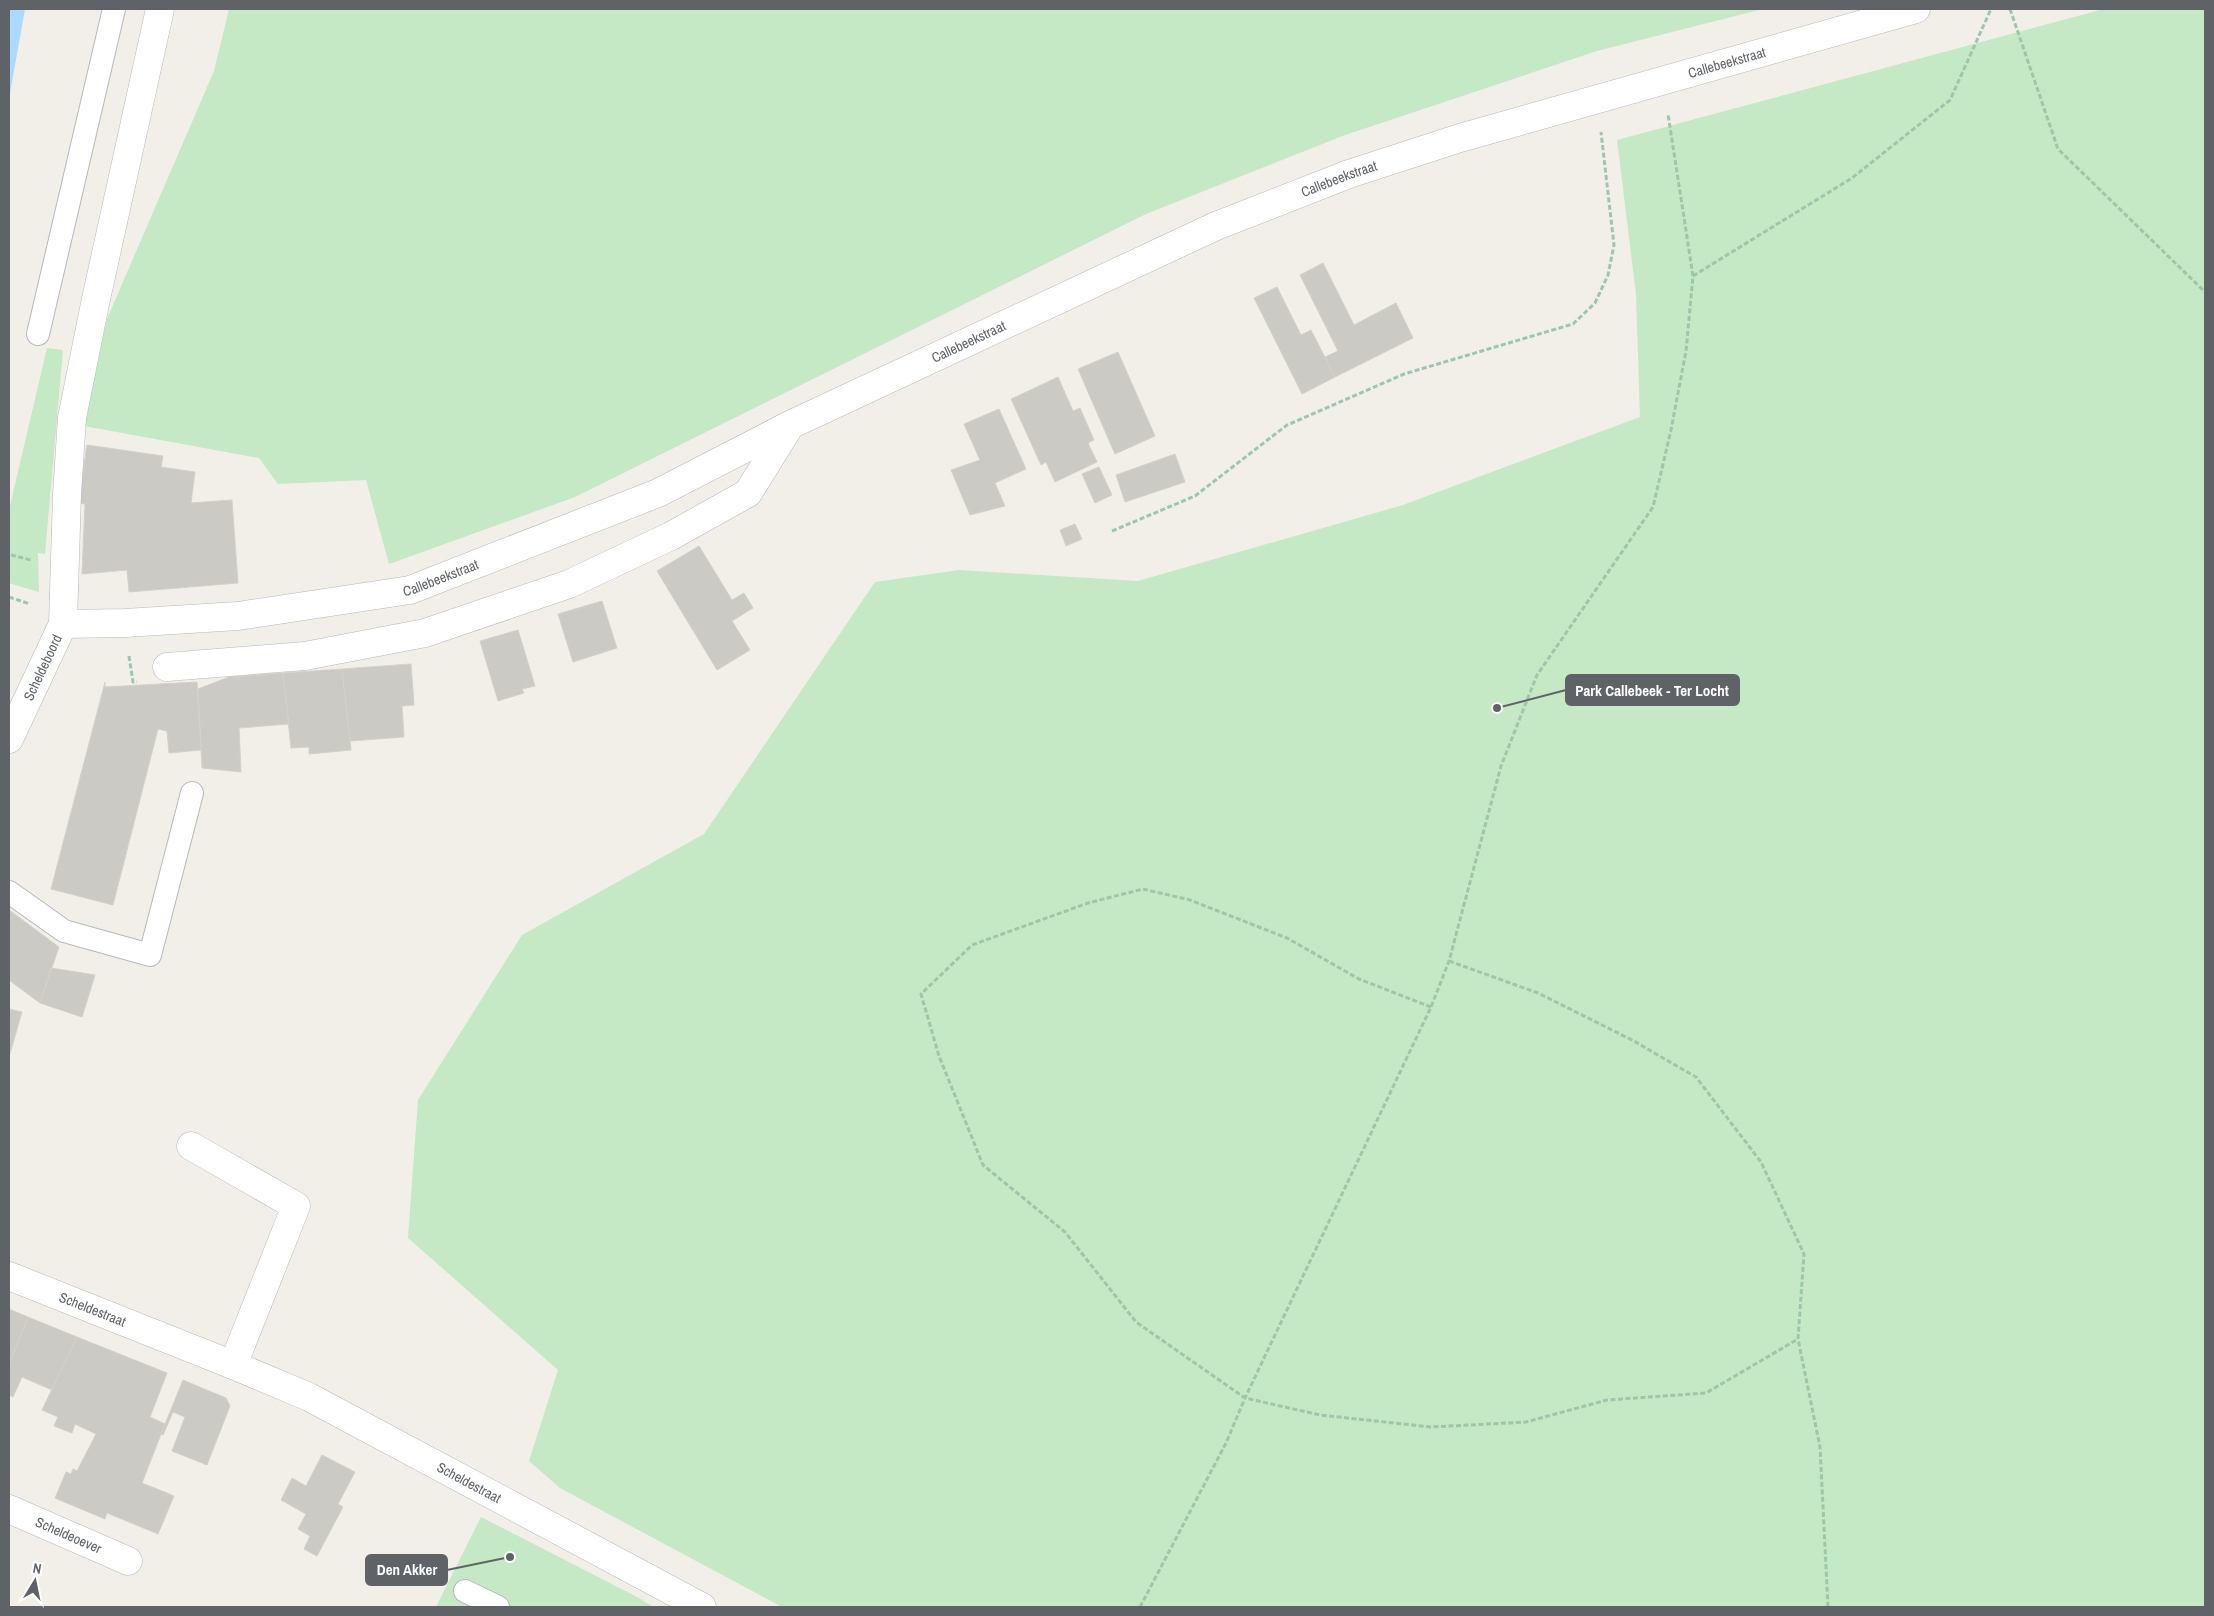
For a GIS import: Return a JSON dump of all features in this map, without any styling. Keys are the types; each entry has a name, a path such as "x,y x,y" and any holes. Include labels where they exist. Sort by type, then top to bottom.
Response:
{"street":[{"path":"63,624 67,494 72,418 160,9"},
{"name":"Callebeekstraat","path":"63,624 125,623 238,616 410,590 658,493 790,425 1216,226 1358,171 1460,138 1916,9"},
{"path":"166,667 305,656 425,633 569,584 670,536 748,492 790,425"},
{"name":"Scheldeboord","path":"9,739 63,624"},
{"path":"191,1146 296,1206 234,1365"},
{"name":"Scheldestraat","path":"9,1276 234,1365 309,1397 695,1606"},
{"name":"Scheldeoever","path":"9,1509 128,1561"}],"lane":[{"path":"38,334 114,9"},
{"path":"9,892 64,931 150,955 192,793"},
{"path":"465,1591 498,1607"}],"path":[{"path":"1693,276 1852,178 1950,100 1991,9"},
{"path":"2010,9 2058,148 2205,292"},
{"path":"1140,1607 1226,1443 1245,1398 1431,1007 1449,960 1501,766 1537,675 1653,507 1671,430 1686,352 1693,276 1664,81"},
{"path":"1112,532 1195,496 1287,424 1404,374 1573,324 1595,303 1608,275 1614,245 1596,99"},
{"path":"1431,1007 1359,979 1287,938 1190,900 1143,889 1088,903 972,945 921,994 939,1056 983,1165 1065,1232 1136,1322 1245,1398 1320,1415 1431,1427 1526,1422 1607,1400 1706,1392 1798,1339"},
{"path":"1449,960 1538,993 1632,1040 1696,1077 1762,1162 1804,1254 1798,1339 1820,1447 1828,1607"}],"green space":[{"path":"229,9 1763,9 1597,51 1345,135 1146,214 575,497 389,564 366,480 278,484 259,458 84,426 107,319 214,71"},
{"path":"2104,9 2205,9 2205,1607 782,1607 560,1488 529,1461 558,1370 408,1238 418,1100 522,935 704,834 875,582 959,570 1138,581 1403,505 1640,417 1636,294 1617,140"},
{"path":"47,348 63,350 45,554 38,553 39,592 9,583 9,510"},
{"path":"481,1517 637,1597 653,1607 436,1607"}],"water":[{"path":"9,9 25,9 9,99"}],"building":[{"path":"1323,263 1354,325 1396,303 1413,338 1335,377 1325,357 1338,351 1300,275"},
{"path":"1277,287 1301,335 1311,330 1335,377 1302,394 1254,298"},
{"path":"1118,352 1155,436 1115,454 1078,369"},
{"path":"1058,377 1073,411 1080,408 1094,440 1088,443 1097,462 1055,482 1046,462 1041,465 1011,399"},
{"path":"999,409 1026,469 995,483 1005,506 970,515 951,470 980,460 964,424"},
{"path":"87,445 163,456 161,467 195,472 191,503 232,500 238,583 129,592 127,570 82,574 85,504 78,503"},
{"path":"1175,454 1185,482 1125,502 1116,475"},
{"path":"1099,467 1112,495 1095,503 1082,474"},
{"path":"1075,524 1082,539 1066,546 1060,530"},
{"path":"699,546 732,600 744,593 753,608 732,621 750,650 717,670 657,571"},
{"path":"602,601 617,648 573,662 558,614"},
{"path":"518,630 535,686 522,689 524,693 498,701 480,641"},
{"path":"411,664 414,705 402,706 404,737 350,741 342,669"},
{"path":"342,669 351,750 309,754 309,747 291,748 283,673"},
{"path":"283,673 289,724 239,728 241,772 202,768 198,689 229,677"},
{"path":"105,682 105,687 197,682 201,750 169,753 167,731 158,729 113,905 51,889"},
{"path":"9,910 59,947 40,1003 9,980"},
{"path":"51,968 95,975 82,1017 40,1003"},
{"path":"9,1009 22,1012 9,1057"},
{"path":"9,1309 28,1317 9,1364"},
{"path":"28,1317 77,1337 52,1390 22,1377 13,1397 9,1395 9,1364"},
{"path":"77,1337 167,1373 150,1417 165,1424 142,1483 174,1496 158,1534 107,1513 105,1519 55,1498 66,1472 71,1474 73,1469 77,1471 96,1434 75,1424 72,1433 54,1426 58,1417 42,1410"},
{"path":"183,1380 226,1398 230,1406 207,1465 172,1451 185,1417 173,1412 163,1435 161,1434"},
{"path":"322,1455 355,1472 338,1504 343,1507 317,1556 304,1549 310,1536 298,1529 306,1514 281,1500 292,1478 306,1486"}],"place":[{"name":"Park Callebeek - Ter Locht","path":"1497,708"},
{"name":"Den Akker","path":"510,1557"}]}
